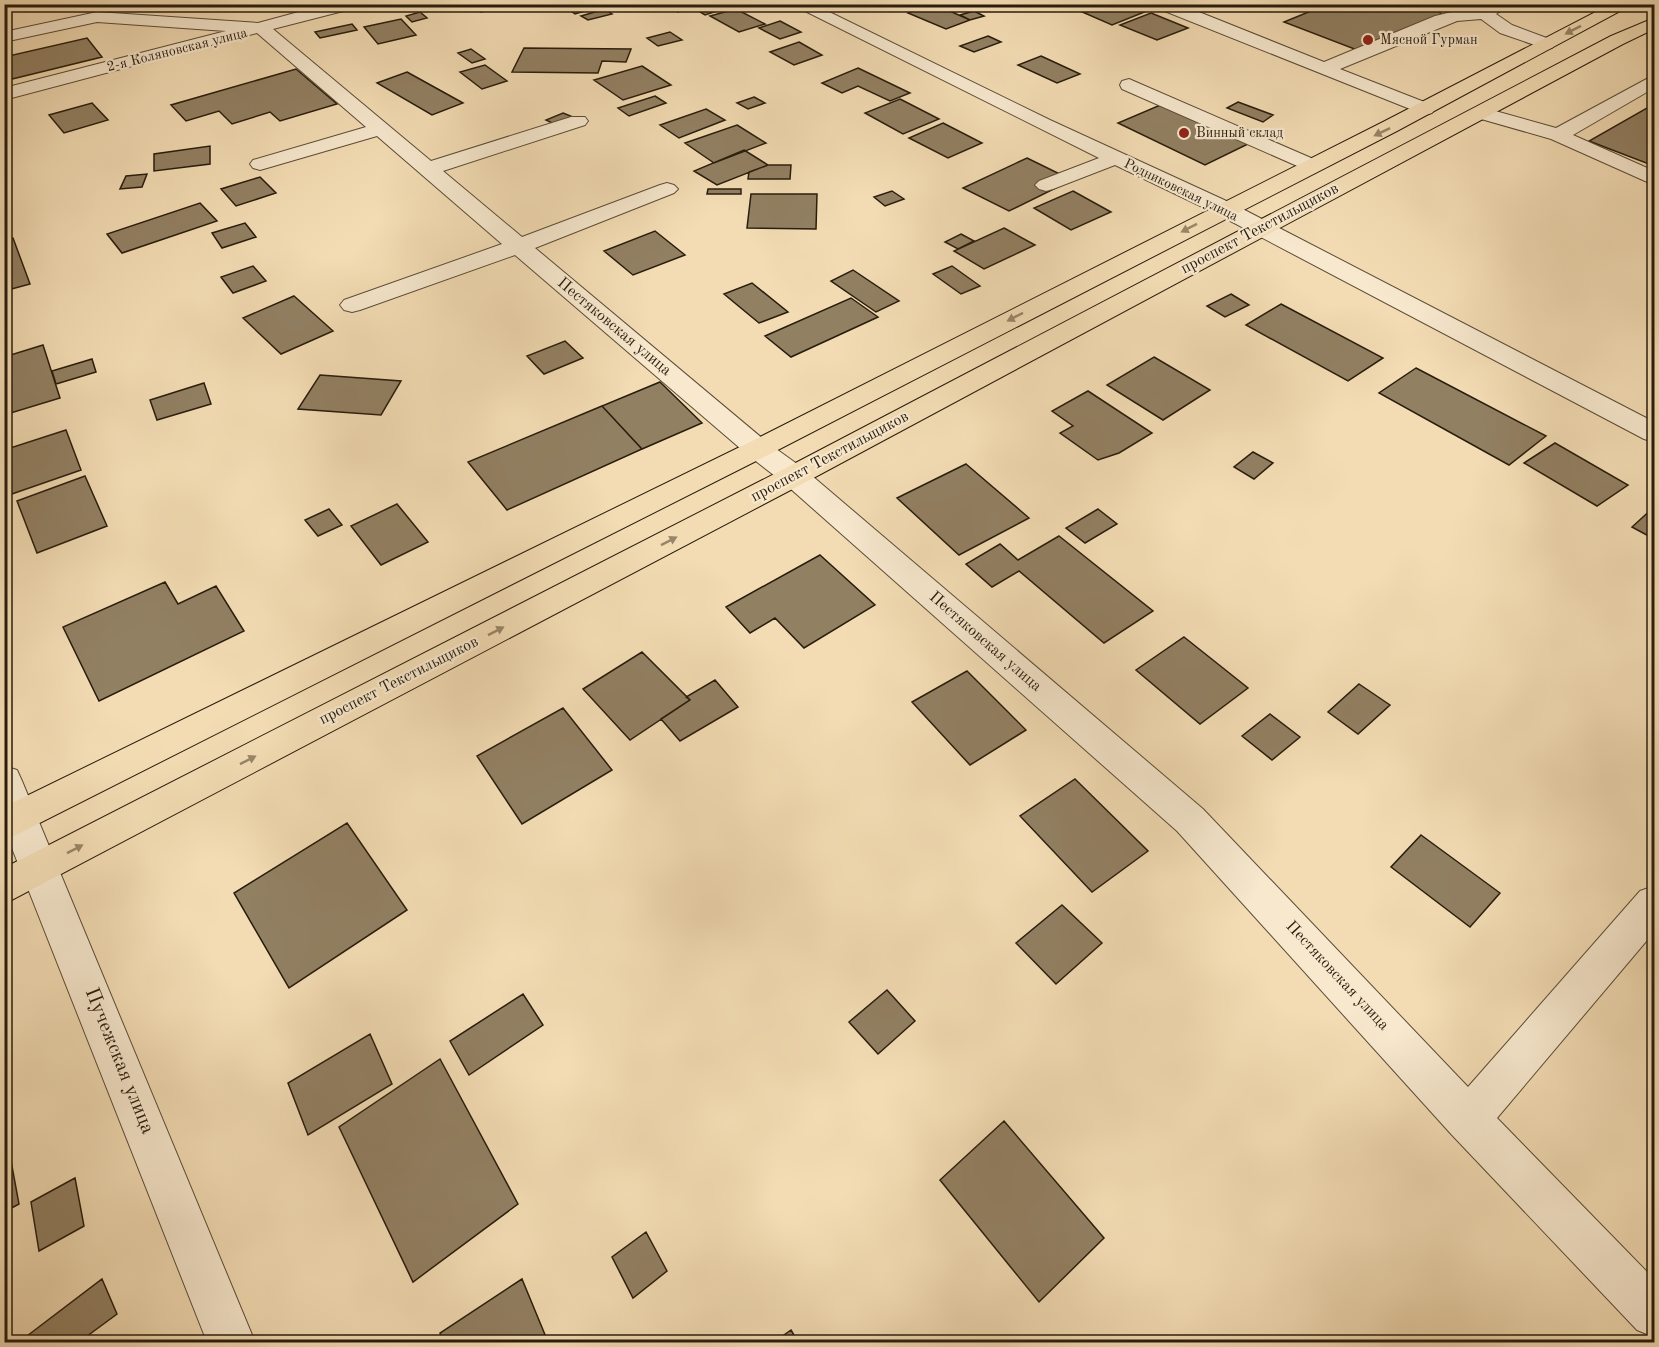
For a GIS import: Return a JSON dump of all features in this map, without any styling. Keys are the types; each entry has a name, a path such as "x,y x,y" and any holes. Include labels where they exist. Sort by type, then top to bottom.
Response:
{"main road":[{"name":"проспект Текстильщиков","path":"12,822 758,449 1311,165 1425,109 1625,4"},
{"name":"проспект Текстильщиков","path":"4,887 794,476 1259,228 1617,40 1654,23"}],"street":[{"name":"2-я Коляновская улица","path":"4,94 349,4"},
{"name":"Родниковская улица","path":"799,4 1225,209 1654,433"},
{"path":"1163,4 1425,109"},
{"path":"1187,14 1212,4"},
{"path":"1324,69 1441,20 1456,16 1484,14 1503,4"},
{"path":"1484,14 1506,29 1546,44"},
{"path":"4,38 97,17 261,28"},
{"path":"11,19 24,33"},
{"name":"Пестяковская улица","path":"261,28 758,449 794,476 1190,820 1468,1119 1654,1313"},
{"path":"139,60 157,74"},
{"path":"1558,135 1654,81"},
{"path":"1129,85 1311,165"},
{"path":"1481,113 1558,135 1654,179"},
{"path":"428,169 578,121"},
{"path":"260,164 380,129"},
{"path":"1046,186 1116,158"},
{"path":"352,305 519,246 667,189"},
{"name":"Пучежская улица","path":"4,781 12,822 41,867 231,1342"},
{"path":"1468,1119 1654,904"}],"building":[{"path":"471,4 511,4 481,12"},
{"path":"561,4 590,4 595,8 575,14"},
{"path":"665,4 728,4 732,6 705,15 692,7 678,12"},
{"path":"888,4 920,4 900,11"},
{"path":"930,4 970,20 946,29 908,13"},
{"path":"1064,4 1130,4 1147,11 1112,25"},
{"path":"1328,4 1432,4 1444,17 1357,50 1284,22"},
{"path":"605,9 612,14 588,20 581,16"},
{"path":"736,9 765,24 739,32 710,16"},
{"path":"974,11 984,16 970,20 960,15"},
{"path":"420,12 427,18 412,22 406,16"},
{"path":"1151,13 1188,28 1157,40 1120,25"},
{"path":"401,19 416,35 378,44 364,27"},
{"path":"780,21 801,32 780,39 759,28"},
{"path":"352,24 357,30 320,38 315,32"},
{"path":"670,32 682,40 658,46 647,38"},
{"path":"988,36 1001,42 974,52 960,46"},
{"path":"87,38 102,57 4,81 4,57"},
{"path":"799,42 822,55 794,65 770,52"},
{"path":"524,48 631,49 626,62 602,61 598,73 512,72"},
{"path":"471,49 485,59 472,63 458,53"},
{"path":"1041,56 1080,74 1057,83 1018,65"},
{"path":"485,65 507,81 482,89 460,72"},
{"path":"642,66 671,85 623,100 594,80"},
{"path":"858,68 910,93 890,101 858,86 842,93 822,83"},
{"path":"296,69 337,104 280,121 270,112 232,124 219,111 186,121 171,105"},
{"path":"407,72 463,103 432,115 377,83"},
{"path":"655,96 666,103 629,116 618,108"},
{"path":"754,97 765,103 748,109 737,103"},
{"path":"900,99 939,119 903,134 865,113"},
{"path":"1238,102 1273,115 1263,122 1227,108"},
{"path":"92,103 108,120 64,133 49,115"},
{"name":"Винный склад","path":"1165,103 1250,143 1205,165 1118,123"},
{"path":"1654,104 1654,166 1589,141"},
{"path":"706,109 725,120 679,138 660,125"},
{"path":"563,113 573,117 556,125 546,120"},
{"path":"943,123 982,143 948,158 909,138"},
{"path":"737,125 766,143 714,163 685,143"},
{"path":"210,146 210,164 154,171 154,154"},
{"path":"744,150 768,165 717,185 694,171"},
{"path":"1027,158 1072,180 1009,211 963,188"},
{"path":"768,165 791,165 790,179 748,179 749,172"},
{"path":"147,174 142,187 120,189 126,176"},
{"path":"260,177 276,193 236,206 221,189"},
{"path":"708,189 741,189 741,194 707,194"},
{"path":"892,191 904,199 885,206 874,197"},
{"path":"1073,191 1111,212 1071,230 1034,208"},
{"path":"751,194 817,194 816,229 747,228"},
{"path":"200,203 217,221 122,253 107,234"},
{"path":"245,223 256,237 222,248 212,233"},
{"path":"1004,228 1035,245 984,269 954,251"},
{"path":"655,231 685,255 633,275 604,251"},
{"path":"961,234 974,241 958,249 945,242"},
{"path":"13,238 30,284 4,291 4,240"},
{"path":"253,266 266,281 233,293 221,277"},
{"path":"952,266 980,286 961,294 933,274"},
{"path":"853,270 899,301 876,312 831,281"},
{"path":"752,283 788,312 759,323 724,294"},
{"path":"1231,294 1249,305 1225,317 1207,306"},
{"path":"294,296 333,331 281,354 243,318"},
{"path":"851,298 878,317 791,357 765,336"},
{"path":"1281,304 1383,358 1348,381 1246,325"},
{"path":"565,341 583,358 544,374 527,356"},
{"path":"43,345 60,398 4,415 4,357"},
{"path":"1154,357 1210,390 1163,420 1107,385"},
{"path":"92,359 96,372 56,384 52,371"},
{"path":"1416,368 1546,436 1509,465 1379,393"},
{"path":"320,375 401,381 381,415 298,409"},
{"path":"660,382 702,423 642,449 602,406"},
{"path":"204,383 211,404 157,420 150,400"},
{"path":"1088,391 1152,433 1119,453 1098,460 1060,433 1073,426 1052,411"},
{"path":"602,406 642,449 507,510 468,462"},
{"path":"66,430 81,470 9,495 4,481 4,450"},
{"path":"1555,443 1628,485 1597,506 1524,463"},
{"path":"1253,452 1273,463 1254,479 1234,467"},
{"path":"966,464 1029,518 959,555 897,498"},
{"path":"85,476 107,526 37,553 17,501"},
{"path":"397,504 428,542 381,565 351,526"},
{"path":"1654,507 1654,539 1632,527"},
{"path":"329,509 342,525 318,536 305,520"},
{"path":"1098,509 1117,524 1085,543 1066,528"},
{"path":"1059,536 1153,611 1104,643 1019,571 992,587 966,564 1000,544 1018,560"},
{"path":"820,555 875,605 804,648 775,618 750,633 726,607"},
{"path":"165,582 178,604 216,586 244,631 99,701 63,627"},
{"path":"1184,637 1248,688 1200,724 1136,670"},
{"path":"642,652 690,700 630,740 583,689"},
{"path":"967,671 1026,730 970,765 912,702"},
{"path":"715,680 738,707 680,741 661,719 690,700 686,697"},
{"path":"1359,684 1390,705 1358,734 1328,712"},
{"path":"563,708 612,770 522,824 477,756"},
{"path":"1270,714 1300,737 1272,760 1242,736"},
{"path":"1075,779 1148,851 1092,892 1020,816"},
{"path":"347,823 407,910 289,988 234,893"},
{"path":"1421,835 1500,893 1470,927 1391,867"},
{"path":"1062,905 1102,943 1056,984 1016,943"},
{"path":"887,990 915,1021 878,1054 849,1022"},
{"path":"523,994 543,1025 469,1075 450,1041"},
{"path":"370,1034 392,1084 308,1135 288,1083"},
{"path":"440,1059 518,1204 413,1282 339,1127"},
{"path":"1004,1121 1104,1238 1039,1302 940,1180"},
{"path":"4,1123 19,1204 4,1212"},
{"path":"75,1178 84,1226 39,1251 31,1202"},
{"path":"646,1232 667,1271 633,1298 612,1257"},
{"path":"102,1279 117,1314 79,1342 29,1342 27,1336"},
{"path":"522,1279 548,1342 443,1342 440,1333"},
{"path":"791,1330 798,1342 774,1342"}],"place":[{"name":"Мясной Гурман","path":"1368,40"},
{"name":"Винный склад","path":"1184,133"}]}
